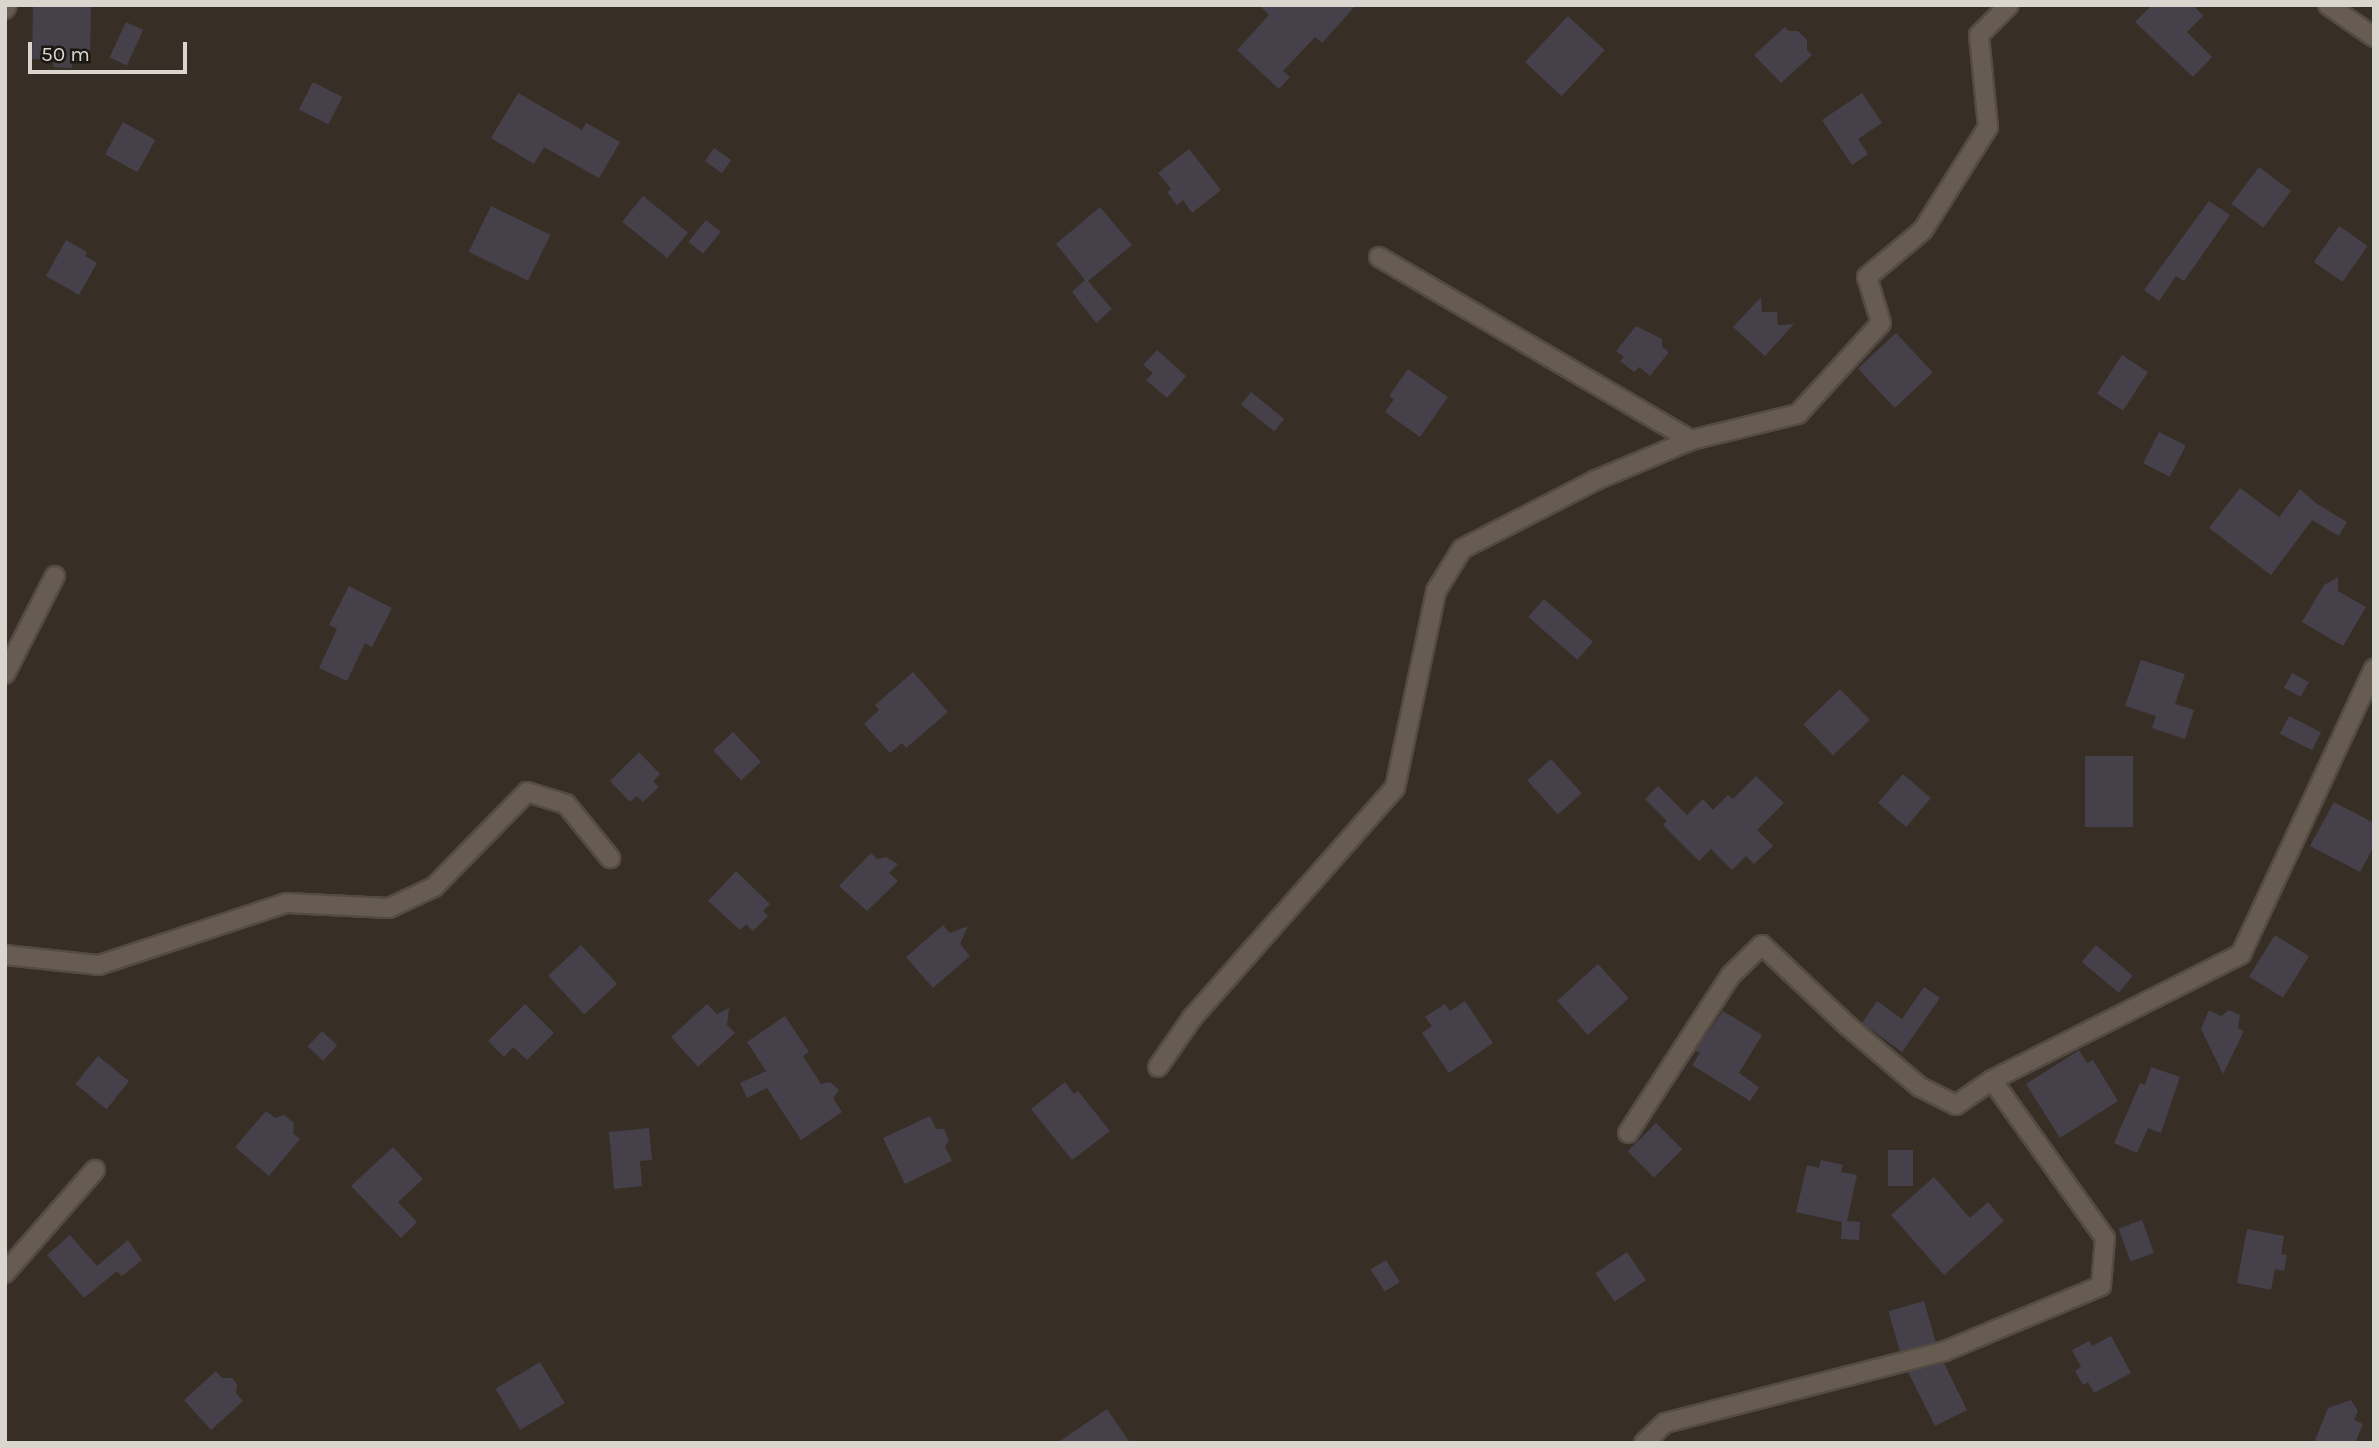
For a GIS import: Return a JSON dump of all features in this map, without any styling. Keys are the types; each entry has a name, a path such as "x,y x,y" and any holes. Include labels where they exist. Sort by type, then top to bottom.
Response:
{"street":[{"path":"1158,1067 1192,1018 1395,788 1436,591 1462,549 1595,480 1691,440 1798,414 1881,323 1867,277 1923,230 1988,127 1979,35 2009,5"},
{"path":"2328,5 2374,37"},
{"path":"1379,257 1691,440"},
{"path":"5,674 55,576"},
{"path":"1628,1133 1731,975 1762,945 1848,1026 1920,1087 1956,1105 1992,1080 2241,954 2374,669"},
{"path":"5,955 99,965 287,903 389,908 434,887 527,792 566,804 610,858"},
{"path":"1644,1443 1665,1423 1945,1351 2101,1286 2105,1238 1992,1080"},
{"path":"5,1273 94,1170"}],"building":[{"path":"33,5 91,5 90,59 72,59 72,68 53,67 54,59 32,59"},
{"path":"1259,5 1356,5 1322,43 1315,37 1283,71 1290,77 1279,89 1237,50 1269,15"},
{"path":"2152,5 2193,5 2203,16 2187,32 2212,57 2193,77 2135,22"},
{"path":"1568,16 1605,50 1562,96 1525,62"},
{"path":"126,22 143,30 127,65 110,57"},
{"path":"1785,27 1789,31 1798,31 1807,40 1807,50 1812,55 1781,83 1754,55"},
{"path":"313,82 342,97 328,125 299,110"},
{"path":"518,93 582,130 586,123 620,142 599,178 544,147 534,164 491,138"},
{"path":"1862,93 1882,123 1858,139 1868,154 1852,165 1822,120"},
{"path":"123,122 155,140 137,172 105,154"},
{"path":"714,148 731,160 722,173 705,161"},
{"path":"1189,149 1221,190 1192,213 1183,200 1177,205 1167,192 1171,189 1158,173"},
{"path":"2259,167 2291,191 2263,228 2231,204"},
{"path":"643,196 688,233 667,258 622,222"},
{"path":"2209,201 2230,215 2184,281 2176,276 2159,301 2144,290"},
{"path":"491,206 550,235 528,281 469,252"},
{"path":"1100,207 1132,245 1088,281 1112,309 1096,323 1072,292 1085,280 1056,244"},
{"path":"706,220 721,232 703,254 688,242"},
{"path":"2339,226 2368,246 2342,282 2314,262"},
{"path":"66,240 87,252 85,256 97,263 79,295 46,276"},
{"path":"1761,297 1762,312 1777,312 1778,325 1794,324 1765,356 1733,327"},
{"path":"1636,326 1662,339 1662,347 1669,352 1650,376 1639,367 1634,372 1620,361 1624,357 1616,351"},
{"path":"1896,333 1933,372 1895,408 1858,368"},
{"path":"1157,350 1186,376 1167,398 1146,380 1153,373 1143,365"},
{"path":"2122,355 2148,372 2123,410 2097,394"},
{"path":"1408,369 1448,397 1420,437 1385,412 1394,399 1389,396"},
{"path":"1251,392 1284,419 1274,431 1241,404"},
{"path":"2159,432 2186,446 2170,477 2143,463"},
{"path":"2240,488 2279,517 2300,489 2317,504 2347,522 2339,536 2312,520 2271,575 2209,528"},
{"path":"2338,577 2338,591 2366,607 2343,646 2302,622 2324,585"},
{"path":"349,586 392,608 372,647 365,643 347,681 319,668 337,629 329,625"},
{"path":"1544,599 1593,642 1577,660 1528,617"},
{"path":"2141,660 2185,674 2175,704 2194,710 2185,739 2152,728 2156,716 2125,706"},
{"path":"913,672 948,712 906,748 902,743 890,753 864,724 879,710 875,705"},
{"path":"2292,673 2309,682 2301,697 2284,688"},
{"path":"1840,689 1870,720 1833,755 1803,724"},
{"path":"2289,716 2321,732 2312,750 2280,734"},
{"path":"733,732 761,762 741,780 713,750"},
{"path":"639,752 660,774 653,781 659,787 643,802 637,796 630,802 610,781"},
{"path":"2085,756 2133,756 2133,827 2085,827"},
{"path":"1551,759 1582,793 1558,815 1527,780"},
{"path":"1903,774 1931,798 1906,827 1878,803"},
{"path":"1756,776 1784,803 1757,830 1773,846 1754,864 1746,856 1732,870 1711,849 1699,861 1663,825 1667,821 1645,799 1658,786 1687,815 1703,799 1713,810 1728,795 1733,799"},
{"path":"2334,802 2374,823 2374,846 2360,872 2310,846"},
{"path":"871,853 877,859 886,857 898,864 889,873 898,881 867,911 839,886"},
{"path":"736,871 770,904 763,911 768,916 753,931 746,924 740,930 708,901"},
{"path":"943,925 950,933 968,926 960,944 970,956 933,988 906,957"},
{"path":"2275,935 2309,956 2283,998 2249,977"},
{"path":"581,945 617,984 584,1014 548,976"},
{"path":"2096,945 2133,976 2119,993 2082,962"},
{"path":"1598,964 1629,998 1588,1035 1557,1001"},
{"path":"1924,987 1940,998 1902,1052 1862,1023 1877,1001 1902,1019"},
{"path":"1465,1001 1493,1043 1449,1073 1422,1033 1432,1026 1425,1017 1445,1004 1450,1011"},
{"path":"525,1004 554,1033 527,1060 513,1047 504,1057 488,1041"},
{"path":"707,1004 717,1014 729,1008 727,1025 735,1033 698,1067 671,1037"},
{"path":"2209,1010 2221,1016 2229,1010 2240,1015 2238,1028 2244,1031 2223,1074 2201,1029"},
{"path":"1723,1011 1762,1035 1739,1073 1759,1087 1750,1101 1692,1065 1700,1053 1695,1051"},
{"path":"785,1016 809,1052 803,1056 821,1084 830,1082 839,1090 833,1098 842,1112 801,1140 767,1088 747,1098 740,1083 766,1071 747,1042"},
{"path":"322,1031 337,1045 323,1061 308,1046"},
{"path":"2079,1050 2087,1063 2093,1060 2118,1101 2060,1138 2026,1084"},
{"path":"98,1056 129,1081 106,1109 75,1084"},
{"path":"2151,1067 2180,1077 2161,1133 2148,1128 2137,1153 2114,1143 2140,1083 2145,1085"},
{"path":"1065,1082 1074,1094 1078,1091 1110,1131 1072,1160 1031,1109"},
{"path":"266,1111 275,1118 284,1115 294,1123 293,1133 300,1139 269,1176 235,1147"},
{"path":"930,1116 936,1129 944,1129 949,1141 945,1146 952,1161 905,1184 883,1138"},
{"path":"1656,1123 1682,1149 1654,1177 1628,1151"},
{"path":"649,1128 652,1160 640,1161 642,1186 614,1189 609,1132"},
{"path":"393,1147 423,1179 398,1202 417,1222 401,1238 351,1186"},
{"path":"1888,1150 1913,1150 1913,1186 1888,1186"},
{"path":"1821,1160 1843,1165 1841,1172 1857,1175 1847,1221 1860,1222 1859,1240 1841,1239 1842,1222 1796,1212 1807,1165 1819,1168"},
{"path":"1934,1177 1970,1218 1988,1202 2004,1221 1944,1275 1891,1215"},
{"path":"2142,1220 2154,1253 2130,1261 2119,1229"},
{"path":"2247,1229 2284,1236 2281,1254 2287,1255 2284,1271 2275,1269 2271,1290 2237,1283"},
{"path":"70,1235 97,1266 128,1240 142,1260 122,1276 117,1271 84,1298 47,1255"},
{"path":"1627,1252 1646,1280 1615,1301 1595,1273"},
{"path":"1386,1260 1400,1282 1385,1292 1371,1270"},
{"path":"1924,1301 1936,1342 1900,1353 1888,1311"},
{"path":"2111,1336 2131,1373 2094,1393 2088,1382 2083,1385 2075,1371 2081,1367 2072,1350 2089,1341 2092,1346"},
{"path":"540,1362 565,1403 520,1430 495,1389"},
{"path":"1944,1363 1967,1410 1935,1426 1908,1372"},
{"path":"216,1371 222,1378 232,1378 237,1384 236,1393 243,1401 211,1430 184,1400"},
{"path":"2351,1400 2358,1411 2354,1420 2363,1424 2355,1443 2314,1443 2328,1408"},
{"path":"1107,1409 1130,1443 1057,1443"}]}
